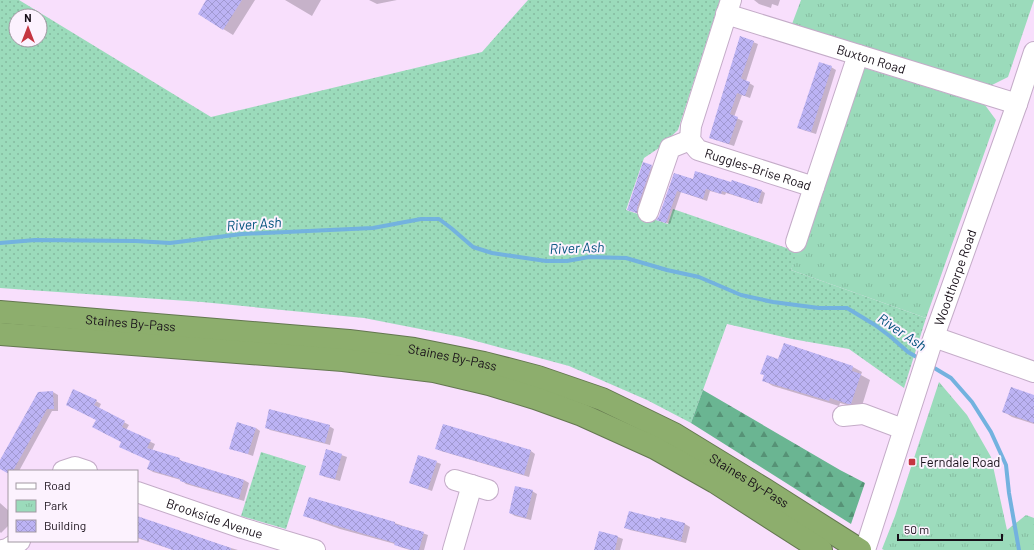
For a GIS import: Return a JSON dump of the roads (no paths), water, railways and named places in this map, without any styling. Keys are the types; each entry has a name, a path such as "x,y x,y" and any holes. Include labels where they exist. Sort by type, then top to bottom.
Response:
{"highway":[{"name":"Staines By-Pass","path":"0,312 349,341 414,349 484,363 538,377 602,400 674,434 858,548"},
{"name":"Staines By-Pass","path":"0,334 343,360 434,371 489,384 536,398 582,415 655,448 715,482 821,550"}],"street":[{"name":"Buxton Road","path":"729,7 858,55 1017,104"},
{"name":"Ruggles-Brise Road","path":"729,7 691,126 690,140 698,150 814,187 858,55"},
{"name":"Woodthorpe Road","path":"858,548 903,429 928,353 1017,104 1034,52"},
{"path":"648,212 670,148 690,140"},
{"path":"796,242 814,187"},
{"path":"928,353 1034,372"},
{"path":"843,416 863,414 903,429"},
{"path":"66,470 75,467 83,470"},
{"path":"453,550 472,485"},
{"name":"Brookside Avenue","path":"138,492 263,543 315,550"},
{"path":"2,550 7,549 18,542"}],"waterway":[{"name":"River Ash","path":"0,243 35,240 136,241 170,243 242,234 373,228 421,219 439,219 473,247 492,253 546,261 567,261 589,257 626,258 667,270 699,277 741,295 773,302 819,308 847,308 875,325 908,352 920,359"},
{"name":"River Ash","path":"931,366 951,378 972,402 991,432 1006,465 1009,493 1019,550"}],"place":[{"name":"Ferndale Road","path":"912,462"}]}
